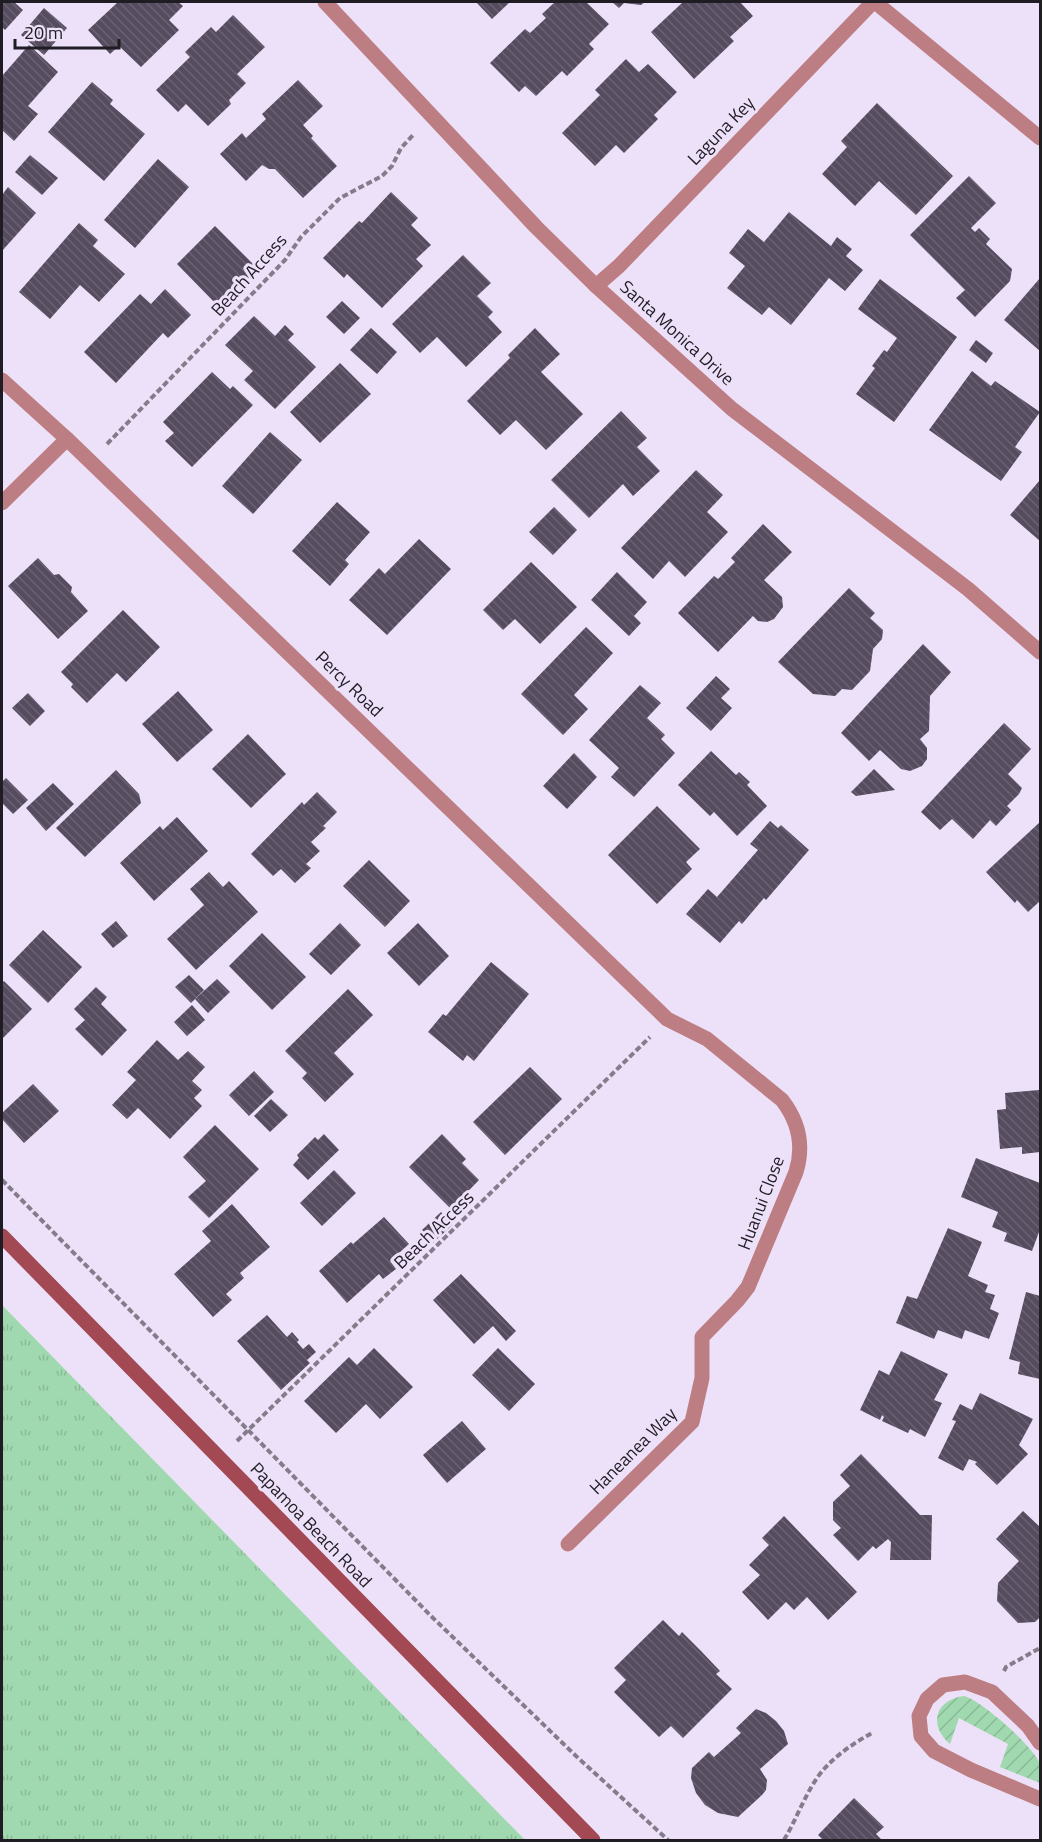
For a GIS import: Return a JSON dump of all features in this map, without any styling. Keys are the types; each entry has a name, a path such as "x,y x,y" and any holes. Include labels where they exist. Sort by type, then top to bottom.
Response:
{"main road":[{"name":"Papamoa Beach Road","path":"2,1236 593,1840"}],"street":[{"name":"Santa Monica Drive","path":"325,2 536,227 596,286 732,409 968,590 1041,652"},
{"name":"Laguna Key","path":"596,286 619,266 874,2 1041,138"},
{"name":"Percy Road","path":"2,380 67,439 667,1019"},
{"path":"2,503 67,439"},
{"name":"Huanui Close","path":"667,1019 707,1039 782,1100 790,1110 799,1136 799,1161 796,1172 757,1269 748,1287 737,1301 702,1337"},
{"name":"Haneanea Way","path":"568,1544 692,1422 702,1378 702,1337"},
{"path":"1041,1743 1028,1726 992,1692 965,1682 943,1685 927,1699 920,1716 921,1736 934,1751 971,1770 1041,1799"}],"path":[{"name":"Beach Access","path":"90,462 285,260 301,237 323,214 340,198 382,176 392,166 401,148 432,117"},
{"name":"Beach Access","path":"219,1459 639,1050 667,1019"},
{"path":"2,1180 490,1675 668,1840"},
{"path":"992,1692 1006,1667 1041,1648"},
{"path":"784,1840 818,1776 848,1748 872,1733"}],"green space":[{"path":"2,1305 525,1840 2,1840"},
{"path":"964,1696 994,1715 1036,1756 1040,1764 1040,1783 1000,1767 1008,1744 959,1718 950,1744 943,1737 937,1722 941,1708 954,1698"}],"building":[{"path":"2,2 14,2 23,10 5,30 2,27"},
{"path":"118,2 178,2 183,6 169,20 179,30 141,67 119,46 110,54 88,30"},
{"path":"476,2 510,2 492,19"},
{"path":"555,2 586,2 609,24 589,44 594,49 567,76 562,71 536,96 525,86 519,92 490,63 525,29 530,33 546,18 542,14"},
{"path":"612,2 645,2 641,5 624,3 619,8"},
{"path":"683,2 743,2 741,3 753,16 730,37 734,41 694,79 651,32"},
{"path":"44,8 67,28 44,55 21,35"},
{"path":"233,15 265,47 237,74 246,83 229,100 231,104 208,126 186,104 178,112 156,90 190,57 185,52 211,27 216,32"},
{"path":"29,45 58,72 28,106 38,114 14,141 2,130 2,76"},
{"path":"626,59 639,72 648,64 677,92 654,115 658,119 624,153 616,145 595,166 562,133 600,95 595,90"},
{"path":"298,80 323,106 303,125 313,136 311,138 337,166 303,198 275,169 262,165 246,181 220,154 242,133 246,138 266,119 262,114"},
{"path":"92,82 113,100 110,104 145,134 104,181 48,132"},
{"path":"877,103 953,176 916,215 879,181 855,206 822,174 847,147 841,141"},
{"path":"30,155 58,178 42,195 15,172"},
{"path":"158,159 189,187 135,248 104,220"},
{"path":"969,176 996,203 971,228 975,232 979,228 990,239 986,244 1012,269 1010,281 975,317 956,298 965,290 910,235"},
{"path":"8,187 36,213 2,251 2,195"},
{"path":"391,192 418,218 411,225 431,245 416,259 423,266 382,308 347,274 344,278 323,258 359,221 362,223"},
{"path":"789,212 831,246 837,237 852,249 846,256 863,270 845,291 829,278 791,325 769,307 762,315 727,288 745,266 729,253 748,229 764,242"},
{"path":"79,223 98,240 93,246 125,274 99,302 80,285 50,319 19,292"},
{"path":"215,226 258,269 219,307 177,264"},
{"path":"463,255 491,283 477,296 493,312 488,317 502,332 466,367 437,337 420,353 392,324"},
{"path":"1040,278 1040,351 1004,320"},
{"path":"880,279 957,337 894,422 856,394 875,368 872,366 884,350 887,352 897,338 858,309"},
{"path":"165,289 191,315 168,338 163,333 116,383 84,352 140,294 151,304"},
{"path":"342,301 360,318 344,334 326,317"},
{"path":"254,316 275,336 285,325 294,334 288,340 316,367 275,409 244,380 253,371 225,345"},
{"path":"371,328 397,352 377,374 350,350"},
{"path":"535,328 560,354 541,372 583,414 546,450 516,420 500,435 467,401 510,358 508,355"},
{"path":"976,340 993,353 986,363 969,350"},
{"path":"340,363 371,394 320,443 290,412"},
{"path":"972,371 991,386 995,381 1040,412 1015,447 1022,452 1001,481 929,430"},
{"path":"212,372 230,389 233,386 253,405 192,467 165,441 174,433 163,422"},
{"path":"621,411 647,438 637,447 660,471 633,496 623,484 589,518 551,480"},
{"path":"270,432 302,460 253,514 222,486"},
{"path":"696,470 723,495 707,512 728,532 685,577 669,561 653,579 621,548"},
{"path":"1040,480 1040,541 1010,515"},
{"path":"337,502 370,532 345,560 349,564 330,586 292,551"},
{"path":"554,507 577,530 553,555 529,532"},
{"path":"763,524 792,552 764,580 782,597 783,607 774,619 767,622 758,621 753,616 718,652 678,613 714,576 718,579 735,562 731,558"},
{"path":"419,539 451,569 387,635 349,600 379,568 385,574"},
{"path":"38,558 54,575 59,574 72,587 71,592 88,611 58,639 8,586"},
{"path":"531,562 577,607 540,644 515,619 503,630 483,610"},
{"path":"617,572 647,602 634,616 641,623 629,636 591,600"},
{"path":"849,588 875,613 870,618 883,630 882,639 873,649 870,671 852,690 842,689 835,696 813,694 778,662"},
{"path":"123,610 160,647 126,682 117,673 87,703 71,687 73,684 61,672"},
{"path":"586,627 613,653 574,695 588,709 563,735 521,694"},
{"path":"923,644 951,672 930,696 929,731 920,739 927,748 927,759 922,766 910,771 901,769 880,750 869,761 841,733"},
{"path":"716,676 730,689 721,698 732,708 711,731 686,708"},
{"path":"640,685 661,703 647,718 665,735 661,739 675,753 634,797 611,777 619,768 589,740"},
{"path":"178,691 213,730 177,762 142,724"},
{"path":"28,693 45,711 30,726 12,708"},
{"path":"1004,723 1031,749 1008,774 1022,788 1007,806 1011,810 996,826 990,820 973,839 952,819 940,830 921,812"},
{"path":"248,734 286,774 251,808 212,769"},
{"path":"711,751 736,775 739,772 750,782 747,785 767,806 737,836 714,812 710,816 678,785"},
{"path":"574,753 597,777 567,809 543,786"},
{"path":"874,769 895,790 856,796 851,792"},
{"path":"116,770 139,794 141,803 85,857 56,828"},
{"path":"6,778 28,800 13,814 2,803 2,782"},
{"path":"53,783 74,804 46,831 26,808"},
{"path":"317,792 337,812 323,826 326,828 311,842 320,851 306,864 311,868 295,883 281,869 273,876 251,854 302,802 304,805"},
{"path":"657,806 700,849 686,862 692,869 657,904 608,855"},
{"path":"177,817 208,851 154,901 120,863 160,826 163,830"},
{"path":"770,821 778,828 781,825 809,850 766,900 764,898 742,924 739,921 720,943 686,914 708,889 717,897 758,850 750,844"},
{"path":"1040,822 1040,901 1028,912 1017,900 1015,903 986,872"},
{"path":"369,860 410,901 385,927 343,886"},
{"path":"209,872 223,887 229,881 258,912 196,970 167,939 204,905 190,889"},
{"path":"116,921 128,936 113,948 101,934"},
{"path":"340,923 361,945 331,975 309,954"},
{"path":"418,923 449,956 419,986 387,953"},
{"path":"43,930 82,967 48,1003 9,965"},
{"path":"262,933 306,977 272,1010 229,966"},
{"path":"491,962 529,994 474,1061 467,1055 463,1061 428,1032 443,1014 446,1016"},
{"path":"189,975 204,990 191,1003 175,987"},
{"path":"217,979 230,992 208,1013 195,999"},
{"path":"4,981 32,1009 2,1039 2,983"},
{"path":"96,987 107,997 101,1004 127,1030 102,1056 75,1029 85,1020 74,1009"},
{"path":"348,989 373,1015 334,1053 354,1074 325,1102 302,1078 307,1073 285,1051"},
{"path":"192,1005 205,1020 187,1036 174,1022"},
{"path":"157,1040 178,1060 188,1051 205,1067 192,1081 202,1090 194,1098 202,1106 170,1139 138,1108 127,1119 112,1105 136,1080 127,1072"},
{"path":"530,1067 562,1099 505,1155 473,1122"},
{"path":"254,1071 274,1092 249,1116 229,1095"},
{"path":"33,1084 59,1111 24,1143 2,1119 2,1113"},
{"path":"1039,1090 1040,1152 1022,1154 1022,1147 1000,1149 997,1110 1006,1109 1005,1093"},
{"path":"271,1099 288,1115 270,1132 254,1116"},
{"path":"215,1125 259,1169 209,1218 188,1197 206,1181 183,1157"},
{"path":"324,1134 339,1150 308,1180 293,1165 299,1158 297,1155 315,1137 318,1140"},
{"path":"442,1134 466,1159 462,1163 479,1180 451,1209 409,1167"},
{"path":"976,1158 1040,1183 1040,1233 1032,1251 1004,1241 1007,1233 992,1227 998,1212 961,1197"},
{"path":"334,1170 356,1193 322,1226 300,1203"},
{"path":"232,1204 270,1247 240,1273 244,1278 226,1294 232,1300 213,1317 174,1274 211,1241 202,1231"},
{"path":"441,1212 452,1225 433,1243 422,1230"},
{"path":"384,1217 409,1244 390,1261 396,1269 383,1279 379,1274 347,1303 319,1271 351,1242 353,1244"},
{"path":"948,1228 982,1242 968,1276 988,1285 985,1292 995,1295 990,1309 999,1313 989,1339 965,1330 962,1339 938,1330 934,1339 896,1323 907,1296 917,1299"},
{"path":"461,1274 516,1331 506,1341 493,1326 474,1344 433,1300"},
{"path":"1026,1292 1040,1296 1040,1379 1018,1374 1020,1362 1009,1359"},
{"path":"267,1315 287,1337 292,1332 303,1349 309,1344 316,1352 307,1360 310,1363 281,1390 237,1341"},
{"path":"374,1348 413,1387 380,1419 366,1404 336,1433 304,1401 349,1357 357,1365"},
{"path":"498,1348 535,1384 509,1411 472,1375"},
{"path":"901,1351 948,1374 934,1400 942,1403 925,1437 910,1429 908,1433 882,1421 884,1417 882,1415 880,1420 860,1410 879,1370 889,1375"},
{"path":"980,1393 1033,1419 1019,1445 1028,1454 997,1485 975,1464 977,1462 969,1459 963,1471 938,1458 956,1421 952,1420 960,1404 972,1410"},
{"path":"462,1421 486,1449 447,1483 423,1455"},
{"path":"861,1454 920,1515 932,1515 931,1560 890,1560 891,1542 888,1539 876,1549 873,1546 858,1561 833,1535 841,1528 833,1520 833,1502 850,1486 840,1475"},
{"path":"1023,1511 1040,1527 1040,1617 1035,1622 1018,1623 997,1601 998,1583 1019,1561 996,1539"},
{"path":"784,1516 857,1592 828,1620 807,1597 794,1610 786,1602 768,1620 742,1592 760,1575 749,1565 769,1545 762,1538"},
{"path":"663,1620 679,1636 682,1632 720,1671 716,1674 732,1689 683,1738 671,1726 659,1737 614,1692 626,1680 614,1668"},
{"path":"756,1709 776,1721 784,1731 788,1744 760,1769 767,1780 766,1790 762,1795 738,1817 718,1813 705,1805 696,1793 691,1778 692,1768 709,1752 714,1757 741,1733 736,1728"},
{"path":"854,1798 884,1827 876,1834 882,1840 823,1840 818,1835"}]}
